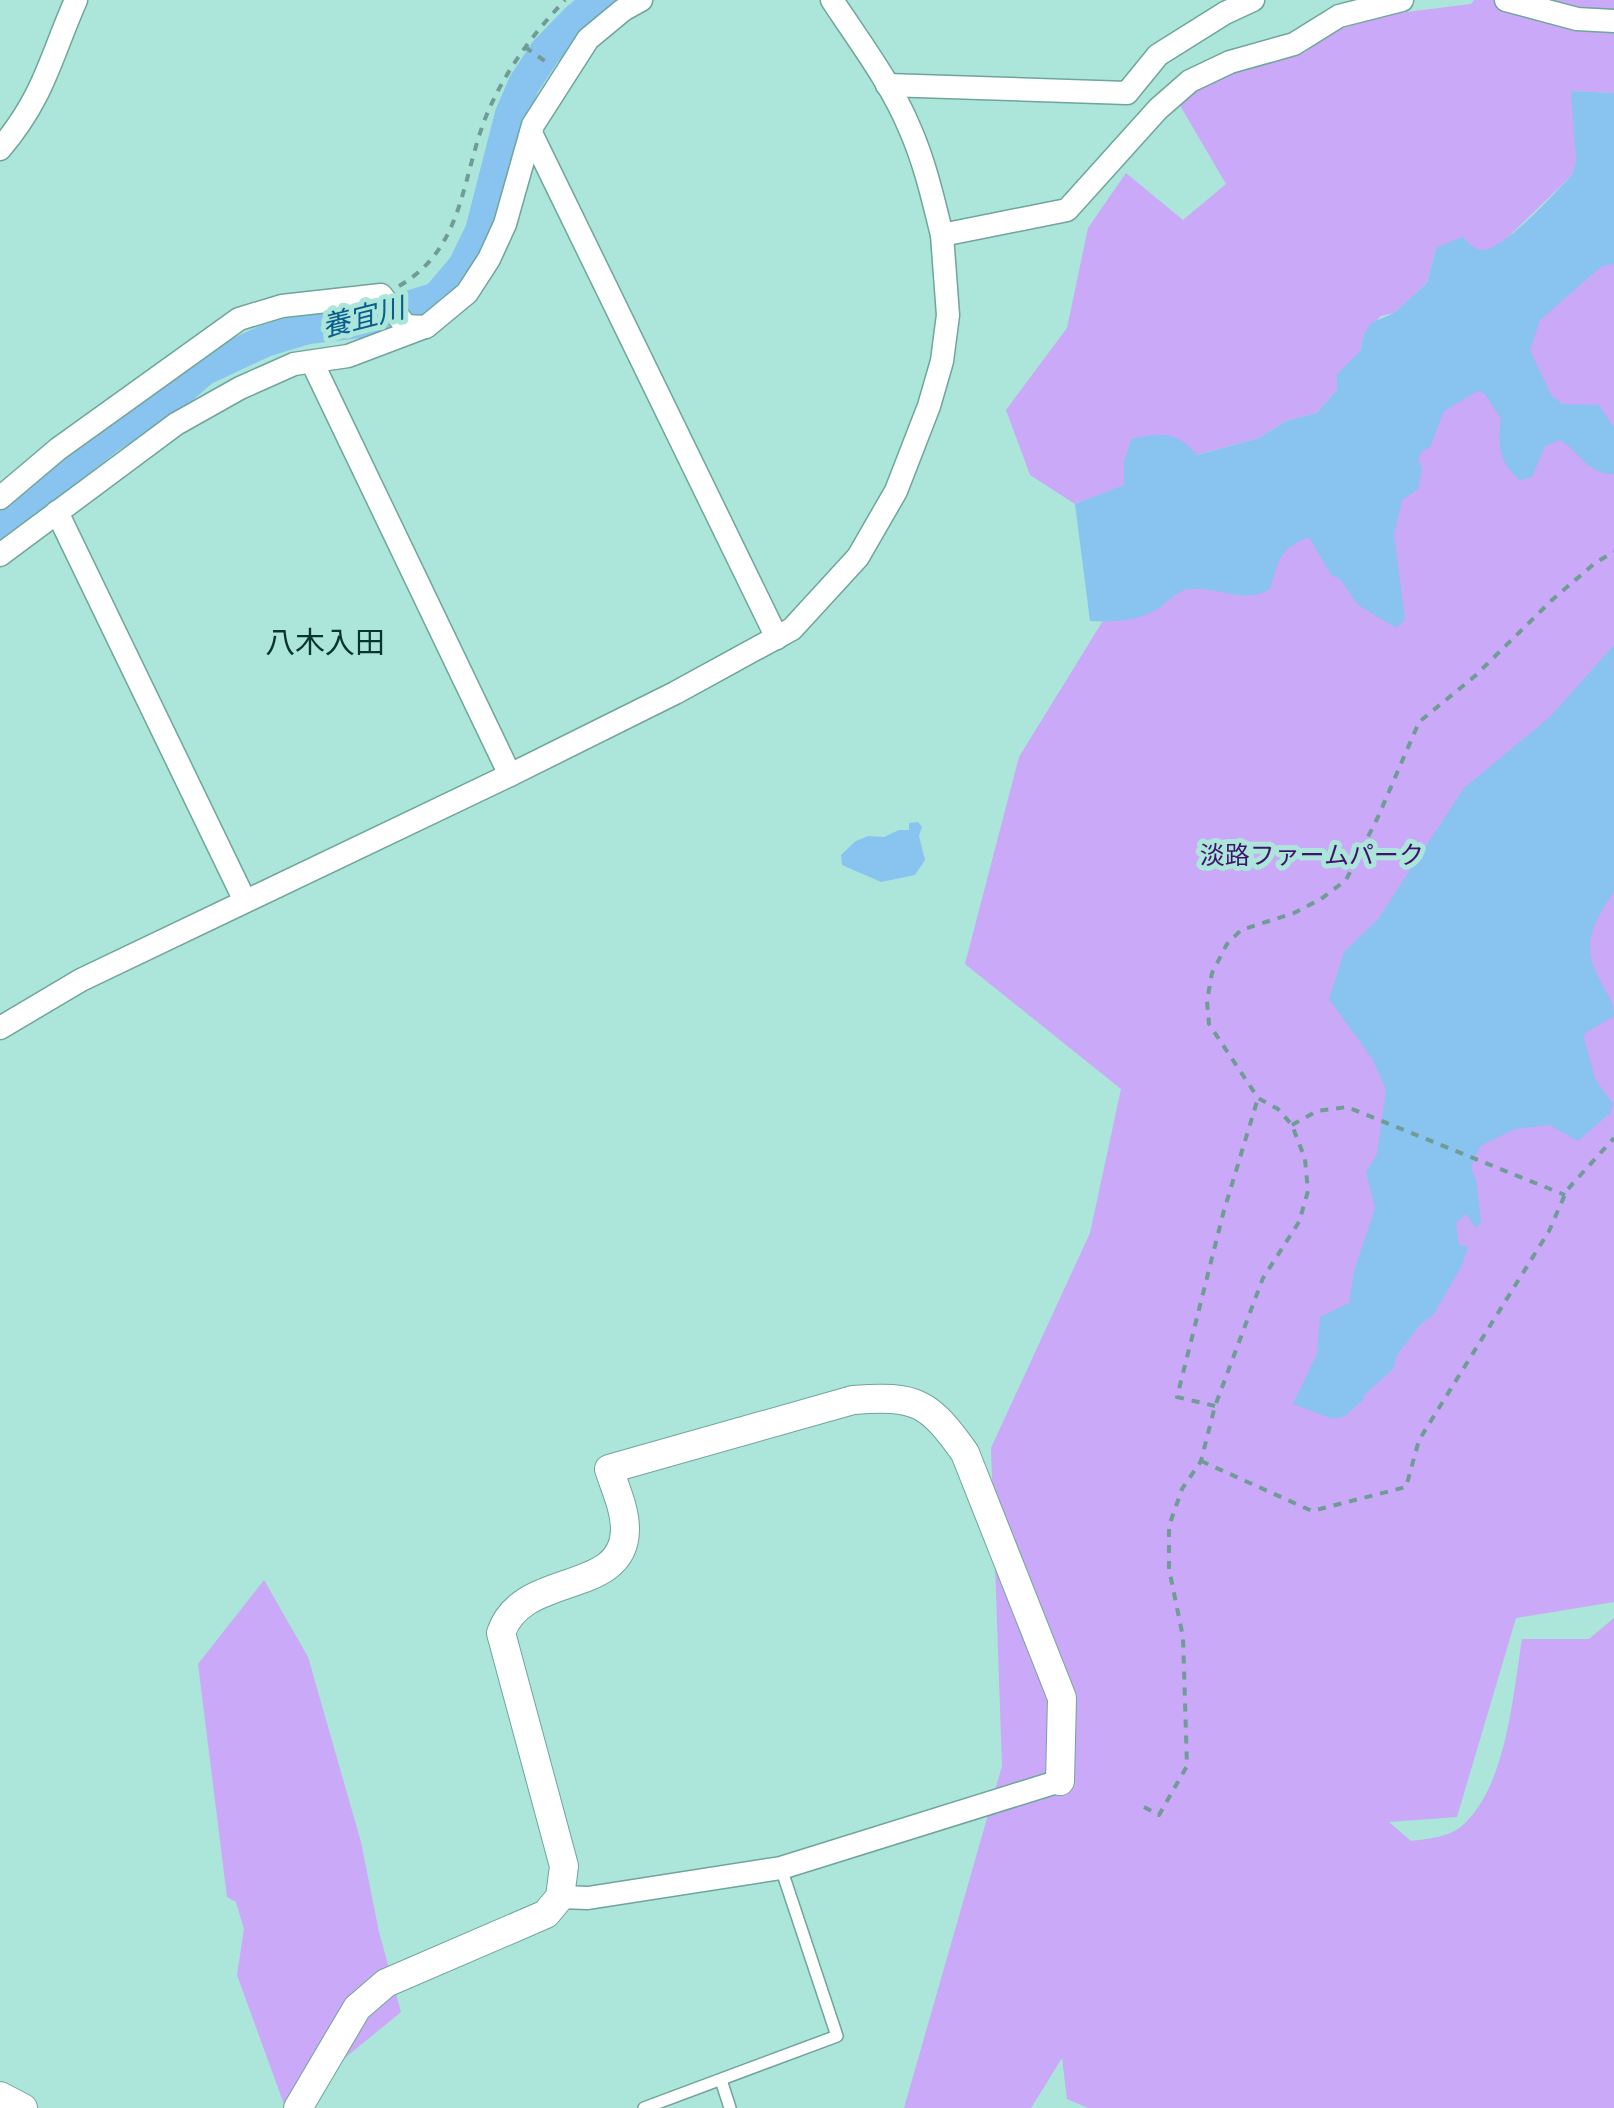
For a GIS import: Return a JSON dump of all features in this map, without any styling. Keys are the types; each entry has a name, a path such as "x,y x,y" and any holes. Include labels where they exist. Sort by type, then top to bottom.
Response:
{"street":[{"path":"0,149 25,120 47,77 76,0"},
{"path":"0,556 176,424 268,374 365,352 467,294 505,224 530,133 588,39 641,0"},
{"path":"0,1028 81,980 510,775 777,638 792,629 858,557 896,491 930,406 942,361 948,315 942,235 910,127 832,0"},
{"path":"887,85 1127,94 1158,55 1224,13 1253,0"},
{"path":"942,235 1067,210 1158,109 1190,81 1230,62 1294,44 1339,16 1402,0"},
{"path":"1506,0 1578,19 1614,21"},
{"path":"530,133 777,638"},
{"path":"0,498 58,448 239,319 282,306 381,295 416,326"},
{"path":"312,362 510,775"},
{"path":"57,512 245,901"},
{"path":"298,2108 357,2008 386,1983 546,1914 560,1897 564,1866 501,1633 506,1617 518,1604 590,1577 607,1566 620,1550 625,1534 623,1514 609,1468 853,1400 886,1397 912,1401 941,1419 965,1453 1062,1698 1060,1780 780,1868 588,1898 560,1897"},
{"path":"0,2096 23,2108"}],"lane":[{"path":"644,2108 836,2036 780,1868"},
{"path":"720,2080 730,2108"}],"path":[{"path":"381,295 420,273 444,244 468,184 487,114 527,49 565,0"},
{"path":"527,49 558,70"},
{"path":"1144,1807 1159,1815 1187,1766 1183,1637 1169,1568 1169,1526 1182,1489 1201,1461 1215,1406 1263,1278 1299,1222 1308,1191 1306,1160 1292,1125 1278,1109 1258,1098 1210,1024 1207,1001 1226,944 1241,930 1320,900 1346,880 1419,722 1475,676 1594,563 1614,552"},
{"path":"1215,1406 1177,1396 1223,1214 1258,1098"},
{"path":"1292,1125 1335,1106 1375,1115 1565,1194"},
{"path":"1201,1461 1312,1511 1406,1487 1419,1440 1549,1232 1565,1194 1614,1138"}],"green space":[{"path":"1474,0 1614,0 1614,93 1572,91 1576,161 1572,175 1501,244 1485,251 1436,248 1427,283 1394,313 1381,316 1364,334 1360,351 1337,390 1317,413 1286,421 1259,438 1196,455 1124,462 1125,485 1075,504 1030,475 1006,410 1067,328 1088,228 1126,173 1183,220 1226,184 1178,102 1211,80 1304,53 1333,31 1391,14 1471,4"},
{"name":"淡路ファームパーク","path":"1614,209 1614,1602 1516,1618 1457,1817 1389,1822 1411,1841 1445,1835 1463,1825 1478,1808 1499,1763 1522,1639 1589,1639 1614,1618 1614,2108 1088,2108 1067,2099 1062,2058 1031,2108 904,2108 1002,1766 991,1448 1090,1233 1121,1089 965,964 1019,757 1157,533"},
{"path":"264,1580 308,1657 361,1842 379,1932 401,2012 285,2107 237,1975 244,1929 236,1902 227,1897 198,1664"}],"water":[{"path":"1571,91 1614,93 1614,264 1602,266 1540,320 1530,350 1551,395 1562,404 1599,405 1614,428 1614,474 1591,467 1560,440 1545,446 1532,477 1520,480 1501,452 1501,419 1485,394 1477,391 1444,411 1430,447 1422,451 1418,460 1422,469 1418,489 1402,500 1394,534 1405,620 1396,628 1358,605 1340,579 1331,575 1309,537 1286,551 1270,589 1260,594 1185,590 1134,619 1090,621 1075,504 1124,485 1124,462 1131,439 1167,435 1183,441 1197,455 1259,438 1286,421 1317,413 1337,390 1337,374 1360,351 1371,323 1394,313 1427,283 1436,248 1462,237 1478,249 1491,248 1528,220 1572,175 1576,161"},
{"path":"1614,645 1614,891 1594,926 1590,947 1614,1016 1585,1033 1584,1038 1595,1079 1613,1104 1610,1113 1578,1141 1549,1125 1515,1129 1480,1146 1471,1167 1481,1223 1476,1228 1466,1214 1456,1223 1459,1245 1468,1247 1434,1314 1420,1325 1397,1355 1393,1369 1345,1416 1333,1419 1293,1404 1317,1354 1320,1317 1349,1303 1354,1271 1375,1208 1366,1172 1377,1154 1386,1090 1373,1060 1329,999 1344,952 1378,919 1464,788 1550,717"},
{"path":"918,822 922,827 919,836 925,860 915,875 881,882 842,865 841,855 856,841 909,830 909,823"}],"waterway":[{"name":"養宜川","path":"0,524 108,438 171,398 203,370 265,341 308,328 359,322 437,298 464,266 481,231 511,114 524,84 545,52 601,0"}],"district":[{"name":"八木入田","path":"325,642"}]}
